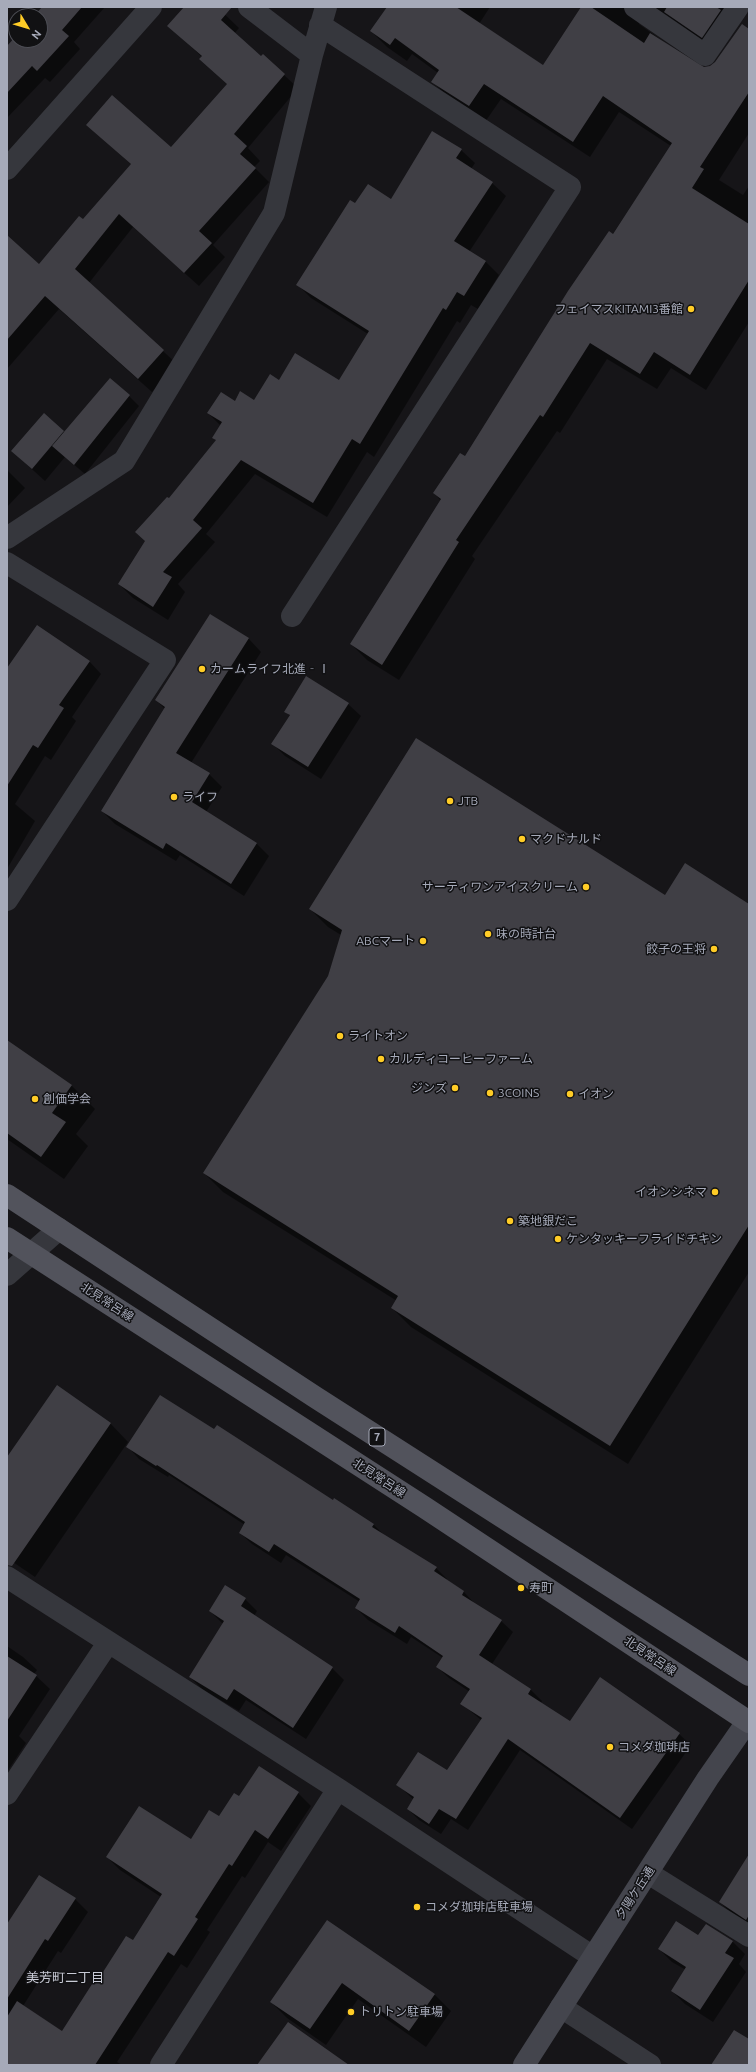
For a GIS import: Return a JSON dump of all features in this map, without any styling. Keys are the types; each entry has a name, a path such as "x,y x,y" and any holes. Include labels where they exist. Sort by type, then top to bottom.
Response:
{"main road":[{"name":"7","path":"7,1195 328,1406 749,1675"},
{"name":"北見常呂線","path":"7,1238 748,1717"}],"street":[{"path":"7,169 151,7"},
{"path":"248,7 312,54"},
{"path":"635,7 705,55 738,7"},
{"path":"7,538 124,461 274,213 312,54 323,16 570,187 292,616"},
{"path":"7,563 166,660 7,900"},
{"path":"7,1275 59,1229"},
{"path":"7,1577 338,1789 593,1957"},
{"path":"7,1794 108,1643"},
{"name":"夕陽ケ丘通","path":"524,2065 748,1717"},
{"path":"161,2065 338,1789"},
{"path":"648,1872 749,1936"},
{"path":"561,2007 650,2065"}],"building":[{"path":"82,7 62,30 69,36 37,71 32,66 7,93 8,45 8,48 48,48 48,8 41,8"},
{"path":"184,7 232,7 221,20 261,56 263,54 285,74 234,134 247,146 240,154 256,168 199,231 212,243 184,273 119,214 75,269 164,350 138,379 45,296 7,340 7,235 39,264 79,216 83,219 131,164 86,125 112,95 171,147 227,84 199,59 202,56 167,26"},
{"path":"387,7 456,7 543,65 581,7 591,7 644,43 650,33 704,67 710,66 715,62 742,24 749,29 749,92 700,167 704,169 692,188 749,224 749,280 690,375 654,352 640,374 590,343 543,417 540,415 456,540 459,542 382,665 350,644 441,499 433,493 460,453 465,456 568,291 609,231 613,234 672,143 603,96 573,142 484,84 469,106 431,82 439,70 395,38 390,45 370,31"},
{"path":"667,7 716,7 721,10 702,38 664,12"},
{"path":"432,131 462,149 456,158 493,182 454,241 486,261 464,296 457,292 446,310 443,308 360,444 352,439 313,503 241,460 193,520 202,528 163,572 172,577 153,607 118,584 145,541 135,532 167,497 169,498 216,440 212,438 222,422 207,413 221,392 235,401 240,391 254,400 270,374 279,380 295,353 339,380 369,331 296,285 350,200 355,203 368,184 391,199"},
{"path":"110,378 130,395 74,465 52,446"},
{"path":"44,413 64,431 32,469 11,451"},
{"path":"210,614 249,638 176,753 210,773 192,802 257,843 231,884 166,843 163,849 101,811 165,707 155,700"},
{"path":"37,625 90,661 59,705 64,708 38,748 33,745 7,786 7,668"},
{"path":"306,676 349,703 308,767 271,744 290,715 284,712"},
{"path":"416,738 665,895 685,863 749,904 749,1225 610,1446 391,1308 398,1296 203,1173 328,976 342,930 309,909"},
{"name":"創価学会","path":"7,1040 72,1085 52,1113 66,1122 41,1157 7,1133"},
{"path":"57,1385 111,1423 12,1566 7,1565 7,1457"},
{"path":"160,1395 214,1429 217,1425 333,1500 334,1498 374,1524 372,1527 437,1567 434,1571 464,1591 462,1595 502,1620 479,1655 531,1689 528,1694 570,1721 600,1677 680,1733 620,1818 508,1739 456,1819 439,1809 429,1824 407,1809 414,1797 396,1785 418,1752 447,1770 482,1718 460,1704 470,1689 436,1667 443,1656 399,1626 395,1633 355,1608 360,1599 274,1544 269,1552 239,1533 245,1522 157,1465 156,1466 126,1447"},
{"path":"225,1585 246,1598 241,1606 333,1667 293,1728 234,1689 227,1700 189,1677 224,1621 209,1611"},
{"path":"7,1656 37,1675 7,1721"},
{"path":"259,1766 299,1792 268,1839 255,1830 232,1866 229,1864 195,1917 198,1919 174,1956 168,1952 95,2065 7,2065 7,2017 17,2001 62,2031 94,1981 96,1983 126,1936 133,1940 162,1894 106,1857 139,1806 191,1839 209,1810 219,1816 234,1793 239,1796"},
{"path":"749,1854 749,1915 746,1920 719,1902"},
{"path":"39,1875 76,1898 48,1941 45,1939 7,1999 7,1924"},
{"path":"327,1920 435,1994 409,2031 342,1983 310,2029 270,2002"},
{"path":"676,1921 698,1935 706,1924 733,1941 725,1953 734,1958 700,2010 671,1991 686,1967 658,1949"},
{"path":"288,2022 349,2065 257,2065"},
{"path":"734,2030 749,2039 749,2065 711,2065"}],"place":[{"name":"フェイマスKITAMI3番館","path":"691,309"},
{"name":"カームライフ北進‐Ⅰ","path":"202,669"},
{"name":"ライフ","path":"174,797"},
{"name":"JTB","path":"450,801"},
{"name":"マクドナルド","path":"522,839"},
{"name":"サーティワンアイスクリーム","path":"586,887"},
{"name":"味の時計台","path":"488,934"},
{"name":"ABCマート","path":"423,941"},
{"name":"餃子の王将","path":"714,949"},
{"name":"ライトオン","path":"340,1036"},
{"name":"カルディコーヒーファーム","path":"381,1059"},
{"name":"ジンズ","path":"455,1088"},
{"name":"3COINS","path":"490,1093"},
{"name":"イオン","path":"570,1094"},
{"name":"創価学会","path":"35,1099"},
{"name":"イオンシネマ","path":"715,1192"},
{"name":"築地銀だこ","path":"510,1221"},
{"name":"ケンタッキーフライドチキン","path":"558,1239"},
{"name":"寿町","path":"521,1588"},
{"name":"コメダ珈琲店","path":"610,1747"},
{"name":"コメダ珈琲店駐車場","path":"417,1907"},
{"name":"トリトン駐車場","path":"351,2012"}],"district":[{"name":"美芳町二丁目","path":"65,1978"}]}
